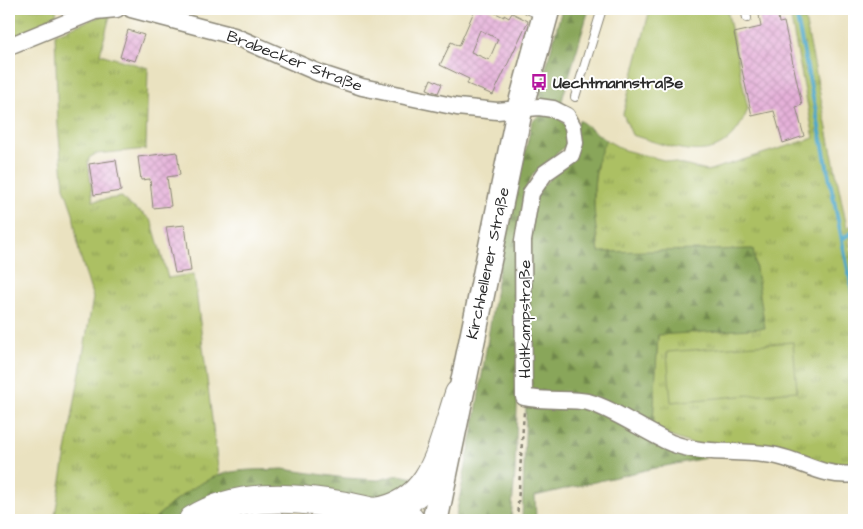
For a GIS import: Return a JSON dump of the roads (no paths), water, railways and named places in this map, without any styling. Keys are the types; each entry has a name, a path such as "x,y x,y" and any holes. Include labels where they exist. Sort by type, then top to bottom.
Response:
{"highway":[{"path":"374,512 389,510 407,502 421,490 436,463 459,394"},
{"path":"193,520 212,509 244,500 282,499 374,512 410,520"},
{"path":"228,520 250,515 274,515 310,520"}],"main road":[{"name":"Kirchhellener Straße","path":"435,520 459,394 540,12"}],"street":[{"path":"9,46 95,10 117,9"},
{"name":"Brabecker Straße","path":"131,9 234,36 319,73 362,87 457,107 497,111 520,108"},
{"name":"Holtkampstraße","path":"520,108 539,107 553,109 567,116 573,127 575,143 571,156 545,173 531,193 523,241 524,397 540,401 588,402 672,443 703,451 737,451 778,457 818,472 854,474"}],"lane":[{"path":"575,97 602,9"},
{"path":"745,9 747,18"}],"waterway":[{"path":"795,9 854,299"},
{"path":"842,239 854,231"}],"place":[{"name":"Uechtmannstraße","path":"539,82"}]}
